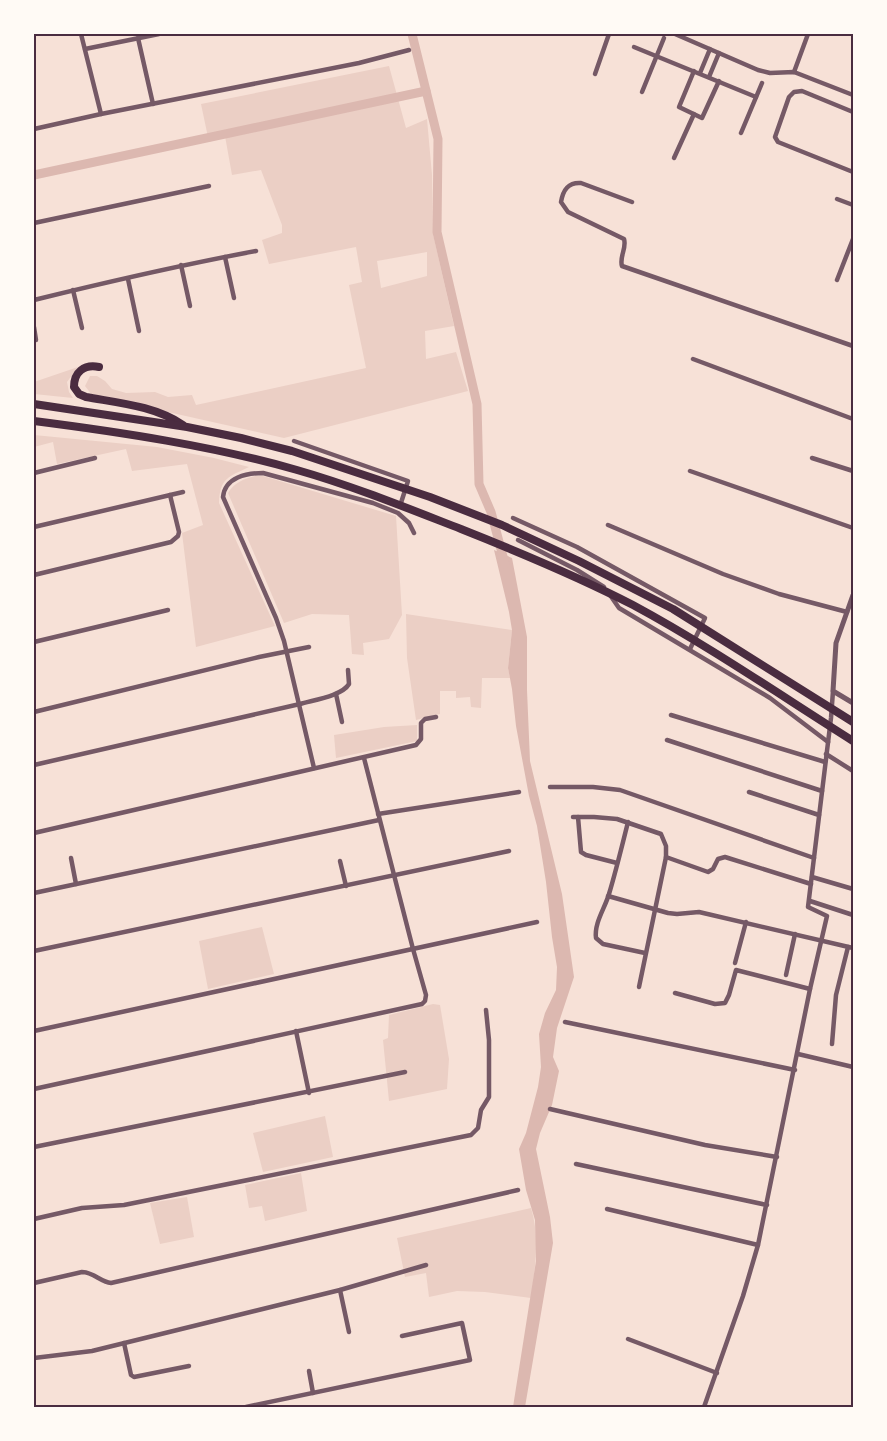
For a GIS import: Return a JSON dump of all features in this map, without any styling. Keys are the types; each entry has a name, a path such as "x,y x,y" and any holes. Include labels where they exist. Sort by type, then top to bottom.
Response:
{"highway":[{"path":"99,367 91,366 80,370 76,374 74,387 78,394 171,416 189,428"},
{"path":"34,404 241,438 302,454 386,481 502,525 673,609 853,722"},
{"path":"34,421 186,444 297,470 399,504 576,577 685,634 853,741"},
{"path":"34,425 62,424"}],"street":[{"path":"81,34 101,114"},
{"path":"85,49 159,34"},
{"path":"595,74 609,34"},
{"path":"675,34 758,70 770,73 794,72 853,95"},
{"path":"794,72 808,34"},
{"path":"138,38 153,104"},
{"path":"642,92 664,38"},
{"path":"634,47 756,97"},
{"path":"700,73 710,49"},
{"path":"34,128 359,63 409,50"},
{"path":"709,77 719,53"},
{"path":"694,71 679,107 702,118 719,81"},
{"path":"741,133 762,83"},
{"path":"853,112 802,91 794,92 789,96 774,138 778,142 853,172"},
{"path":"674,158 694,114"},
{"path":"632,202 581,183 576,183 570,184 565,189 561,202 568,212 624,239 622,266 853,346"},
{"path":"34,224 209,186"},
{"path":"837,199 853,205"},
{"path":"837,280 853,239"},
{"path":"34,300 181,265 256,250"},
{"path":"225,256 234,298"},
{"path":"181,265 190,306"},
{"path":"128,278 139,331"},
{"path":"73,290 82,328"},
{"path":"34,327 36,340"},
{"path":"694,359 853,419"},
{"path":"294,442 408,481 398,513"},
{"path":"34,473 95,458"},
{"path":"812,458 853,471"},
{"path":"690,472 853,528"},
{"path":"314,768 287,652 276,618 223,497 228,484 241,476 263,473 373,503 398,513 409,523 414,533"},
{"path":"34,527 183,492"},
{"path":"34,575 171,542 178,536 179,532 170,495"},
{"path":"513,518 585,552 705,618 690,649"},
{"path":"608,526 732,577 779,594 847,612"},
{"path":"518,540 577,570 604,587 619,608 770,698 828,742"},
{"path":"704,1407 744,1296 758,1244 810,989 827,916 808,906 828,742 835,652 853,595"},
{"path":"34,642 168,610"},
{"path":"34,712 259,657 309,647"},
{"path":"34,765 336,694 343,691 349,684 348,670"},
{"path":"833,691 853,703"},
{"path":"336,694 342,722"},
{"path":"671,715 825,762"},
{"path":"34,833 416,745 421,739 421,723 425,719 436,717"},
{"path":"667,740 822,790"},
{"path":"826,754 853,771"},
{"path":"34,1089 420,1005 425,1002 426,995 364,758"},
{"path":"550,788 593,787 620,790 814,858"},
{"path":"378,814 519,792"},
{"path":"749,792 819,815"},
{"path":"617,863 581,852 575,817 606,818 628,822 661,834 666,846 666,857 639,987"},
{"path":"34,893 380,820"},
{"path":"628,822 608,896 601,912 596,938 603,944 645,953"},
{"path":"34,951 509,852"},
{"path":"666,857 708,872 713,869 720,857 724,857 811,884"},
{"path":"70,858 76,884"},
{"path":"340,861 346,886"},
{"path":"812,877 853,889"},
{"path":"608,896 677,914 699,912 746,922 851,948 836,995 832,1044"},
{"path":"810,901 853,915"},
{"path":"34,1030 538,922"},
{"path":"735,963 746,922"},
{"path":"786,975 795,934"},
{"path":"676,993 715,1004 725,1003 736,970 810,989"},
{"path":"34,1220 82,1208 124,1206 470,1134 478,1128 481,1110 489,1092 489,1040 486,1010"},
{"path":"565,1022 795,1070"},
{"path":"296,1032 309,1093"},
{"path":"798,1054 853,1067"},
{"path":"34,1147 309,1093 405,1072"},
{"path":"550,1109 705,1145 777,1157"},
{"path":"576,1164 766,1205"},
{"path":"34,1282 82,1272 89,1273 107,1283 111,1283 518,1190"},
{"path":"607,1209 758,1244"},
{"path":"34,1358 92,1351 340,1290 426,1265"},
{"path":"340,1290 349,1332"},
{"path":"246,1407 470,1360 462,1323 402,1336"},
{"path":"628,1339 717,1372"},
{"path":"124,1342 129,1370 134,1377 189,1366"},
{"path":"310,1370 313,1393"}],"shaded area":[{"path":"389,66 406,128 427,119 432,175 433,234 454,326 425,331 426,359 456,352 468,391 284,438 92,395 85,386 90,376 97,376 112,389 126,393 155,392 168,397 192,395 196,405 366,368 349,285 362,282 356,247 269,264 262,240 282,233 282,225 261,170 232,175 225,136 209,142 201,104","holes":["427,252 427,276 381,288 377,261"]},
{"path":"78,367 67,382 69,392 73,398 34,394 34,382"},
{"path":"34,435 157,447 249,467 231,476 223,483 219,503 275,626 196,647 182,533 203,525 187,464 132,471 126,449 57,464 53,442 34,447"},
{"path":"255,476 263,476 396,516 402,615 389,639 363,643 364,655 352,654 349,615 312,614 284,623 228,493 239,482"},
{"path":"494,550 512,558 527,637 530,761 562,894 574,977 557,1028 553,1057 559,1071 552,1105 540,1133 536,1149 550,1217 553,1243 525,1407 513,1407 536,1261 535,1220 526,1190 519,1149 526,1133 538,1087 541,1067 539,1034 545,1013 556,990 557,967 537,826 529,796 516,726 508,668 512,630"},
{"path":"406,614 512,630 508,668 510,678 482,678 481,708 471,707 470,697 456,698 456,691 440,691 440,714 416,720 407,658"},
{"path":"417,725 417,741 336,758 334,735 384,727"},
{"path":"262,927 274,974 208,989 199,941"},
{"path":"433,1004 440,1005 449,1059 447,1089 389,1101 383,1040 388,1038 389,1015"},
{"path":"325,1116 333,1157 263,1172 253,1133"},
{"path":"301,1173 307,1211 265,1221 262,1206 249,1208 245,1185"},
{"path":"187,1197 194,1237 160,1244 150,1203"},
{"path":"531,1208 536,1242 531,1298 485,1292 457,1291 429,1297 426,1273 405,1277 397,1238"}],"waterway":[{"path":"412,34 438,139 437,232 477,404 479,484 491,512 505,564"},
{"path":"34,175 426,91"}]}
